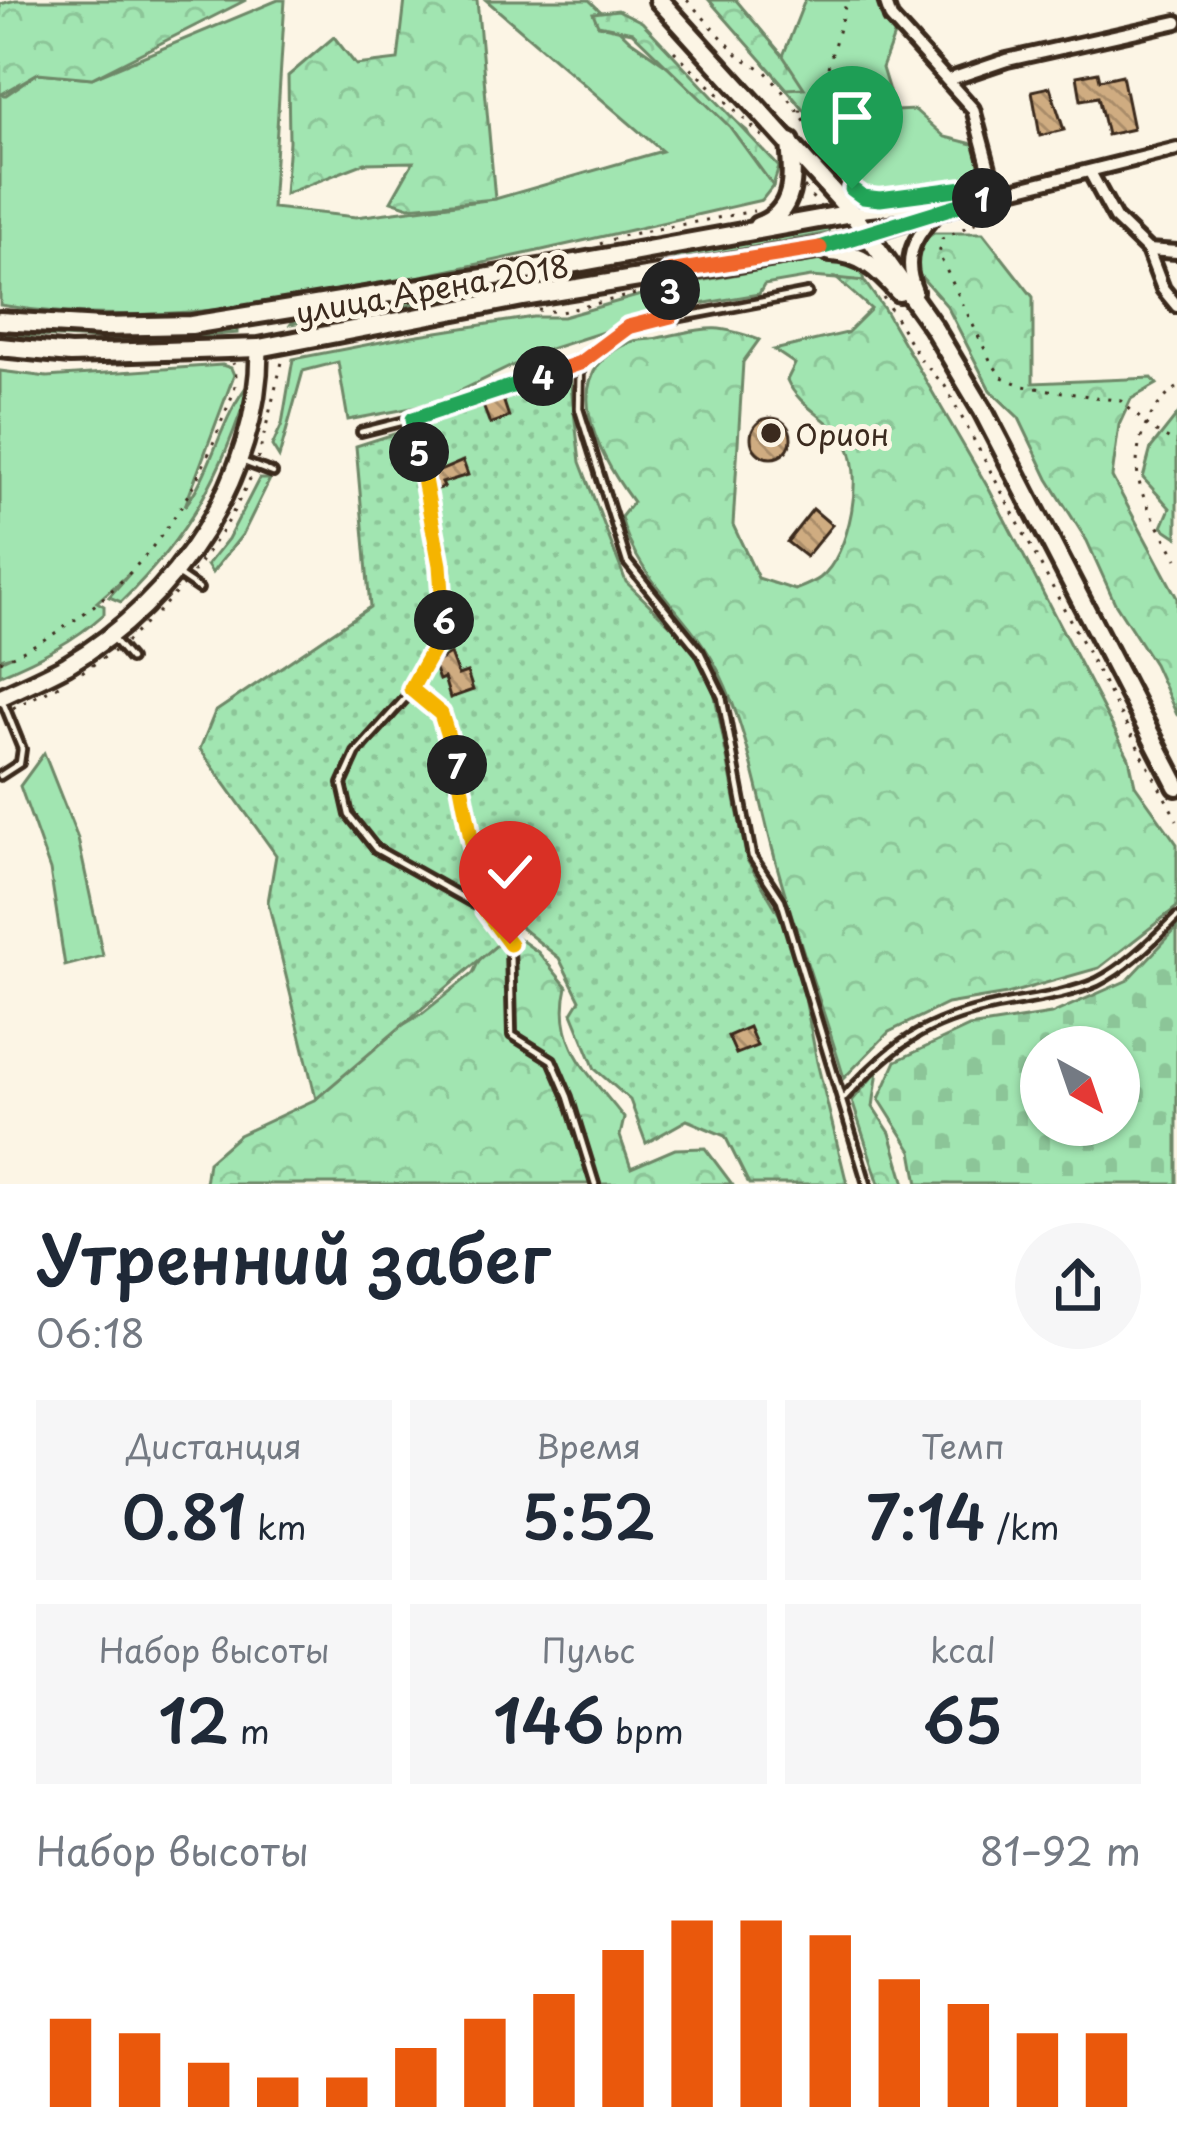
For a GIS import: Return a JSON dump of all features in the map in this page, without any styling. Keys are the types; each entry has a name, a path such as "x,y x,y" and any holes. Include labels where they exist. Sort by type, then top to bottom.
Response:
{"main road":[{"path":"659,0 783,145 852,213 933,327 983,411 1177,786"},
{"path":"734,235 770,221 783,208 794,180 783,145"},
{"name":"улица Арена 2018","path":"0,321 101,327 190,325 852,213"},
{"name":"улица Арена 2018","path":"0,347 70,354 259,348 649,283 669,272 810,250 869,235"},
{"path":"810,250 855,255 870,263 933,327"},
{"path":"2,702 114,641 181,576 224,494 255,408 257,316"}],"street":[{"path":"885,0 891,18 973,109 995,189"},
{"path":"948,80 1006,60 1177,22"},
{"path":"869,235 980,199 995,189 1014,192 1177,148"},
{"path":"1090,172 1115,218 1148,250 1163,289 1177,306"},
{"path":"852,213 980,199"},
{"path":"933,327 912,285 908,262 917,235 935,214"},
{"path":"1148,250 1177,252"}],"lane":[{"path":"640,252 649,283"},
{"path":"669,272 671,316"},
{"path":"361,433 580,363 628,327 808,293"},
{"path":"580,363 579,409 627,562 700,652 722,697 752,856 781,900 867,1184"},
{"path":"413,419 440,565 445,628 411,689 356,753 342,784 349,815 376,849 485,910 510,944 512,1035 552,1060 595,1184"},
{"path":"238,461 273,473"},
{"path":"181,576 199,589"},
{"path":"114,641 130,659"},
{"path":"411,689 441,714 451,737 485,910"},
{"path":"0,776 20,763 22,749 2,702"},
{"path":"841,1101 881,1056 923,1029 993,1007 1054,997 1100,980 1177,917"}],"path":[{"path":"687,0 739,56 765,71 852,189 863,197 880,199"},
{"path":"797,111 810,112 844,144 819,99 847,0"},
{"path":"674,51 783,145"},
{"path":"802,185 822,208"},
{"path":"959,189 995,189"},
{"path":"1014,192 997,212 942,239 939,255 982,350 1002,377 1023,386 1121,401 1177,444"},
{"path":"583,251 621,236 760,210"},
{"path":"526,309 561,311 613,302 649,283"},
{"path":"885,300 921,360 945,386 1177,820"},
{"path":"82,673 227,524 256,466 272,417 281,360 287,353"},
{"path":"0,662 55,634 97,603 154,548 190,495 238,380 236,365 226,359"},
{"path":"1177,388 1147,421 1138,457 1138,482 1177,559"},
{"path":"2,702 64,682"}],"green space":[{"path":"16,0 246,0 92,78 38,73 0,95 0,4"},
{"path":"285,0 272,208 356,217 495,199 662,151 486,0 589,0 630,40 747,131 773,186 762,200 447,271 302,298 152,314 51,312 0,305 0,95 38,73 92,78"},
{"path":"405,0 477,0 495,199 409,207 391,201 413,162 365,163 285,194 288,76 334,37 356,65 398,60"},
{"path":"709,0 736,0 804,88 787,89"},
{"path":"805,0 891,0 887,8 895,33 882,68 895,111 915,110 945,137 977,145 986,184 863,197 825,135 765,64 783,56"},
{"path":"618,10 642,22 779,167 773,186 730,127 632,32 598,25 593,13"},
{"path":"827,226 829,233 675,261 672,252"},
{"path":"934,233 983,233 1033,297 1033,383 1152,378 1157,384 1131,399 1119,425 1112,477 1177,598 1177,715 1154,664 1115,603 1087,541 1048,479 1019,418 990,390 947,306 917,272 915,254 920,242"},
{"path":"834,257 860,266 864,281 811,277 764,285 759,294 694,305 687,305 679,296 688,283"},
{"path":"836,278 864,281 884,309 990,491 1129,758 1135,785 1177,844 1177,907 1099,968 1007,994 947,1004 889,1032 844,1078 729,695 708,652 651,579 628,539 621,517 633,502 597,440 588,395 593,374 606,356 630,342 708,329 759,340 743,362 733,525 758,578 795,590 811,583 831,567 840,551 852,511 854,471 844,439 798,397 787,380 795,364 774,350 847,333 871,309"},
{"path":"517,281 516,288 291,324 297,316"},
{"path":"662,289 665,312 541,352 433,404 348,420 338,362 303,371 279,457 272,446 282,424 293,359 533,317 563,317"},
{"path":"237,325 237,333 141,341 0,334 0,326"},
{"path":"222,365 234,375 185,506 251,381 216,473 185,527 121,602 109,597 131,572 97,602 104,606 104,614 92,624 55,649 0,675 0,661 11,656 0,659 0,371 47,377"},
{"path":"570,378 580,462 626,582 692,646 713,686 747,860 785,924 847,1184 749,1184 725,1136 687,1120 646,1143 630,1100 595,1069 572,1013 580,1000 559,958 519,926 316,1099 268,902 276,855 200,749 215,712 370,607 356,446"},
{"path":"1177,415 1177,537 1162,527 1170,508 1143,478 1151,448"},
{"path":"259,479 270,479 243,534 212,573 207,565 228,539"},
{"path":"44,753 78,839 103,956 65,966 50,870 20,786"},
{"path":"1177,928 1177,1184 918,1184 912,1151 879,1099 896,1061 969,1027 1051,1014 1128,980"},
{"path":"507,930 538,952 567,987 564,1008 570,1043 624,1118 620,1136 631,1168 675,1149 705,1148 732,1184 205,1184 208,1162 239,1135 316,1099 364,1048 423,1013 473,973 493,931"},
{"path":"878,1070 873,1107 890,1133 905,1184 879,1184 852,1101"}],"building":[{"path":"1098,72 1100,80 1122,75 1133,129 1107,135 1098,97 1081,100 1077,76"},
{"path":"1050,87 1064,130 1040,136 1032,91"},
{"path":"502,396 509,417 490,424 482,403"},
{"name":"Орион","path":"771,418 785,424 791,438 785,452 771,458 757,452 751,438 757,424"},
{"path":"463,461 468,475 434,490 430,475"},
{"path":"813,509 832,525 806,557 787,542"},
{"path":"450,654 458,675 467,672 473,690 450,698 433,664"},
{"path":"749,1027 757,1046 736,1054 728,1036"}],"place":[{"name":"Орион","path":"771,433"}],"route":[{"path":"510,944 485,910 451,737 441,714 411,689 445,628 440,565 413,419 580,363 628,327 671,316 669,272 829,247 996,194 994,184 880,199 863,197 852,189"}]}
